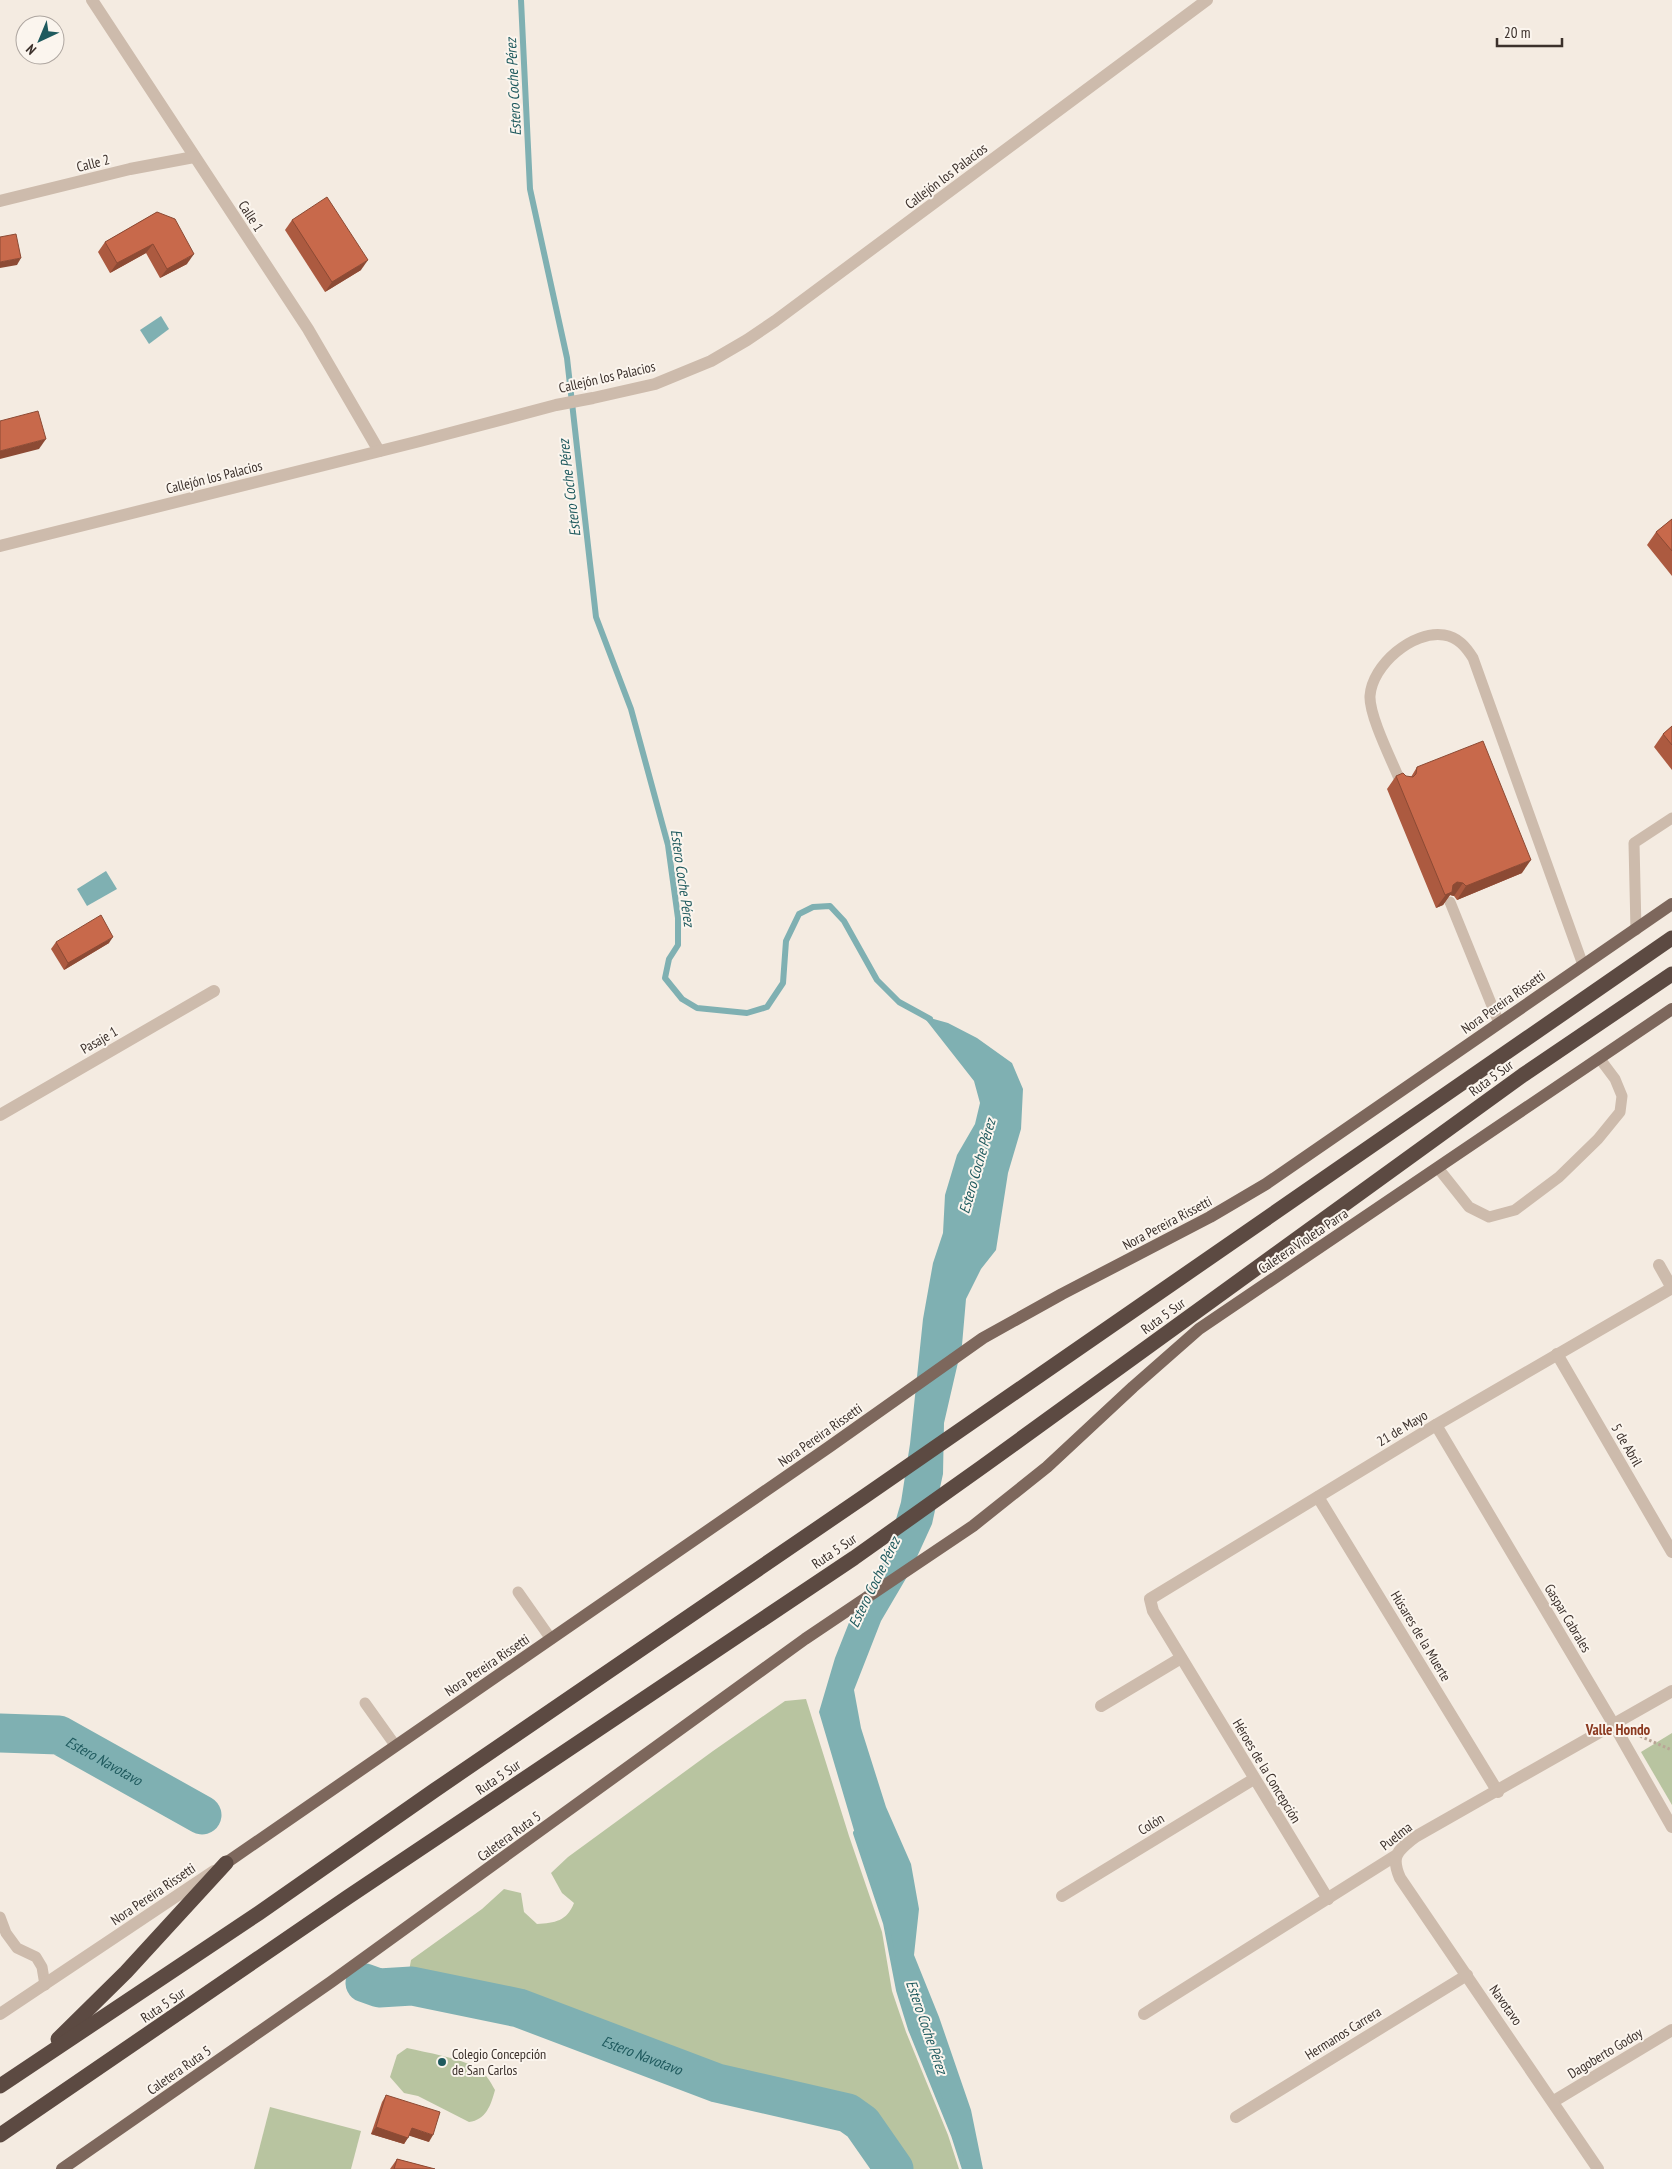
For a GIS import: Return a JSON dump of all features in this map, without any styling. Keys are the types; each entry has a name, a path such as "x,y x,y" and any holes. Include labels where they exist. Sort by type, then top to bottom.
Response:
{"highway":[{"name":"Ruta 5 Sur","path":"0,2086 259,1913 1672,938"},
{"name":"Ruta 5 Sur","path":"0,2135 348,1897 854,1558 1523,1075 1672,974"},
{"path":"20,2073 119,1979 226,1863"}],"main road":[{"name":"Nora Pereira Rissetti","path":"226,1863 829,1447 983,1338 1062,1294 1195,1226 1266,1184 1672,904"},
{"name":"Caletera Violeta Parra","path":"973,1526 1048,1467 1133,1387 1200,1329 1672,1009"},
{"name":"Caletera Ruta 5","path":"62,2169 331,1982 805,1640 973,1526"}],"street":[{"name":"Calle 1","path":"92,0 308,329 380,451"},
{"name":"Callejón los Palacios","path":"0,546 380,451 556,404 655,384 710,361 747,340 1207,0"},
{"name":"Calle 2","path":"0,201 130,169 194,157"},
{"name":"Pasaje 1","path":"0,1115 214,991"},
{"path":"1659,1265 1672,1288"},
{"name":"21 de Mayo","path":"1150,1599 1436,1425 1672,1288"},
{"name":"5 de Abril","path":"1557,1354 1672,1552"},
{"name":"Gaspar Cabrales","path":"1436,1425 1614,1725 1672,1827"},
{"name":"Húsares de la Muerte","path":"1318,1497 1498,1792"},
{"name":"Héroes de la Concepción","path":"1150,1599 1153,1611 1328,1899"},
{"path":"1101,1706 1181,1658"},
{"name":"Puelma","path":"1144,2014 1395,1856 1401,1848 1415,1837 1498,1792 1672,1691"},
{"name":"Colón","path":"1062,1896 1254,1778"},
{"name":"Navotavo","path":"1395,1856 1395,1866 1400,1878 1554,2101 1598,2169"},
{"name":"Nora Pereira Rissetti","path":"0,2014 226,1863"},
{"name":"Hermanos Carrera","path":"1236,2117 1467,1975"},
{"name":"Dagoberto Godoy","path":"1554,2101 1672,2030"}],"lane":[{"path":"1401,783 1374,718 1370,697 1373,685 1385,662 1394,653 1423,637 1445,635 1464,644 1473,658 1583,965"},
{"path":"1636,930 1634,843 1672,818"},
{"path":"1450,902 1499,1023"},
{"path":"1438,1168 1470,1207 1489,1217 1515,1210 1559,1177 1598,1139 1620,1112 1622,1096 1615,1079 1600,1059"},
{"path":"518,1592 551,1639"},
{"path":"365,1703 396,1746"},
{"path":"0,1916 6,1933 17,1948 36,1957 42,1967 45,1985"}],"path":[{"path":"1614,1725 1672,1750"}],"green space":[{"path":"806,1699 849,1836 882,1932 892,1991 906,2032 948,2135 959,2169 910,2169 902,2162 867,2108 845,2097 717,2066 522,1992 409,1971 411,1960 482,1909 504,1889 521,1893 524,1912 537,1924 560,1920 568,1914 574,1903 562,1893 551,1873 568,1857 785,1701"},
{"path":"1672,1733 1672,1805 1641,1752"},
{"path":"407,2048 459,2061 482,2071 495,2090 484,2115 475,2121 469,2122 418,2096 404,2093 390,2077 397,2055"},
{"path":"270,2107 361,2131 351,2169 254,2169"}],"water":[{"path":"161,316 169,329 149,344 140,330"},
{"path":"106,871 117,889 87,906 77,889"},
{"path":"923,1016 948,1023 977,1038 1012,1063 1023,1089 1021,1129 1008,1173 996,1250 981,1269 966,1299 962,1345 944,1423 943,1474 932,1524 911,1570 881,1621 854,1690 861,1728 886,1807 911,1864 919,1909 914,1955 939,2017 971,2110 983,2169 965,2169 954,2135 911,2029 899,1990 886,1923 856,1837 819,1712 835,1658 856,1605 884,1561 901,1502 910,1444 923,1319 933,1263 943,1233 945,1195 957,1155 975,1124 980,1103 974,1081"},
{"path":"845,2107 870,2125 905,2169 885,2169 861,2139 847,2128 828,2120 830,2109"}],"building":[{"path":"327,197 368,260 332,282 292,220"},
{"path":"157,212 175,219 194,254 167,269 153,244 117,263 105,242"},
{"path":"16,234 21,258 0,262 0,237"},
{"path":"38,411 46,439 0,451 0,421"},
{"path":"1672,519 1672,551 1656,532"},
{"path":"1672,726 1672,745 1663,734"},
{"path":"1483,741 1531,860 1466,886 1463,883 1457,882 1453,885 1452,892 1445,895 1396,776 1403,773 1406,776 1413,777 1416,774 1417,767"},
{"path":"101,915 113,937 68,963 56,942"},
{"path":"386,2095 440,2112 433,2135 412,2128 408,2138 376,2127"},
{"path":"397,2159 435,2169 394,2169"}],"waterway":[{"name":"Estero Coche Pérez","path":"521,0 530,189 567,358 596,617 631,709 668,845 678,918 678,945 669,959 665,978 682,999 697,1008 747,1013 767,1007 783,983 786,941 799,914 813,907 830,906 844,921 877,980 899,1002 930,1019"},
{"name":"Estero Navotavo","path":"0,1733 59,1735 202,1815"},
{"name":"Estero Coche Pérez","path":"856,1833 886,1923 899,1990 911,2029 954,2135 965,2169"},
{"name":"Estero Navotavo","path":"365,1983 379,1988 412,1986 519,2008 717,2083 848,2113 862,2123 894,2169"}],"place":[{"name":"Colegio Concepción de San Carlos","path":"442,2062"}],"district":[{"name":"Valle Hondo","path":"1618,1729"}]}
